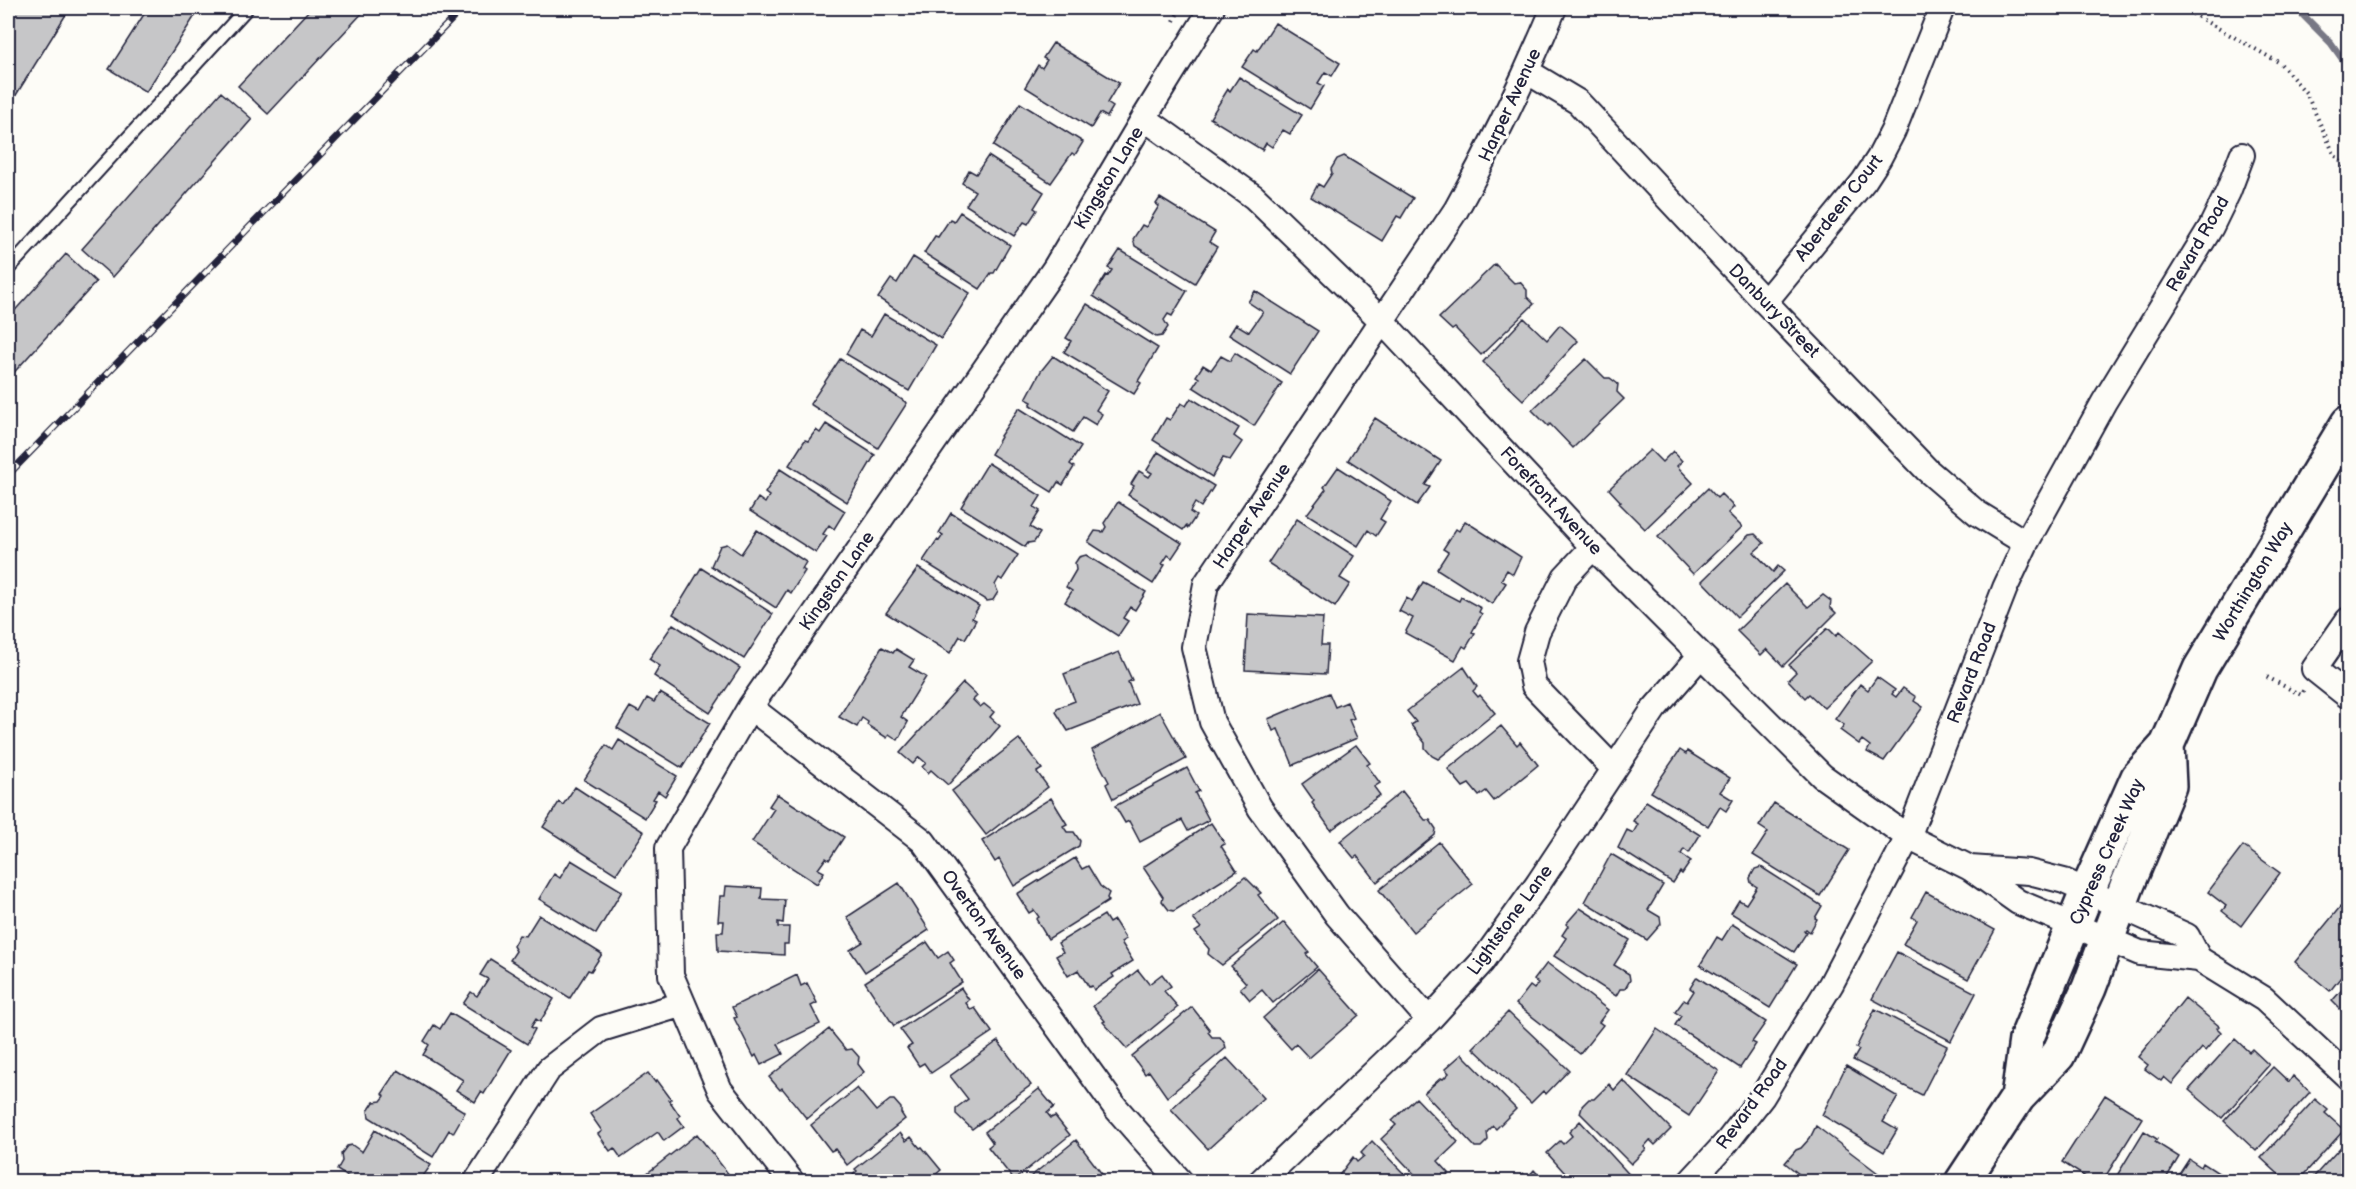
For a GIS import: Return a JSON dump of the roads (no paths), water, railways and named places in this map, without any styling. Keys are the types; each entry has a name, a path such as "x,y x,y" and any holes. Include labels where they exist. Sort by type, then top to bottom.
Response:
{"street":[{"name":"Kingston Lane","path":"792,1182 720,1090 671,975 668,848 750,707 1055,268 1212,8"},
{"name":"Harper Avenue","path":"1429,1020 1336,915 1260,808 1212,722 1194,646 1206,584 1381,320 1421,266 1456,210 1488,155 1528,72 1554,8"},
{"name":"Aberdeen Court","path":"1765,302 1864,181 1880,158 1942,8"},
{"name":"Danbury Street","path":"1528,72 1578,102 1765,302 1947,489 1977,513 2026,543"},
{"name":"Forefront Avenue","path":"1144,118 1254,197 1381,320 1593,547 1822,776 1908,837 1970,868 2018,902 2140,953 2199,958 2264,999 2349,1077"},
{"name":"Revard Road","path":"1690,1182 1727,1143 1762,1097 1831,984 1908,837 2005,588 2026,543 2104,402 2211,227 2242,155"},
{"name":"Worthington Way","path":"2167,745 2200,669 2349,423"},
{"path":"1593,547 1565,577 1538,632 1529,661 1534,686 1613,768"},
{"path":"2349,620 2314,669 2349,696"},
{"name":"Lightstone Lane","path":"1260,1182 1429,1020 1482,962 1538,884 1654,709 1700,656"},
{"name":"Overton Avenue","path":"750,707 923,841 1116,1108 1181,1182"},
{"name":"Cypress Creek Way","path":"2018,1097 2026,1040 2073,925 2138,777 2167,745"},
{"name":"Cypress Creek Way","path":"2018,1097 2058,1055 2089,988 2169,786 2167,745"},
{"name":"Forefront Avenue","path":"1970,868 2029,872 2064,881 2187,936 2199,958"},
{"path":"476,1182 549,1069 601,1029 683,1004"},
{"path":"1962,1182 2018,1097"}],"lane":[{"path":"8,269 247,8"}],"waterway":[{"path":"2296,8 2331,43 2348,67"}],"railway":[{"path":"8,475 463,8"}]}
